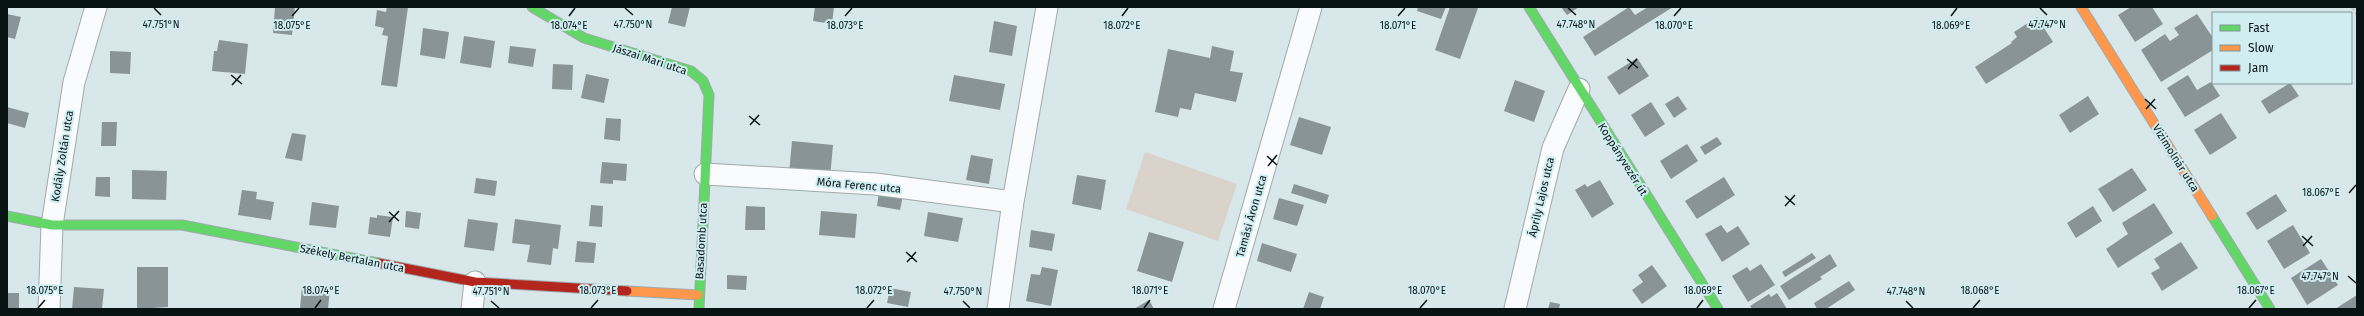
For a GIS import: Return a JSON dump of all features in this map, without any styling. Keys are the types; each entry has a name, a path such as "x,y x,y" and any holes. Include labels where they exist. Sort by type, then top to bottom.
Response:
{"street":[{"name":"Kodály Zoltán utca","path":"49,309 52,225 74,82 96,7"},
{"name":"Jászai Mari utca","path":"532,7 584,38 691,71 700,76 707,86 709,95 705,174"},
{"path":"998,309 1013,202 1046,7"},
{"name":"Tamási Áron utca","path":"1224,309 1311,7"},
{"name":"Koppányvezér út","path":"1529,7 1718,309"},
{"name":"Vízimolnár utca","path":"2081,7 2270,309"},
{"name":"Áprily Lajos utca","path":"1515,309 1553,148 1579,89"},
{"name":"Móra Ferenc utca","path":"705,174 875,184 1013,202"},
{"name":"Basadomb utca","path":"699,309 698,295 705,174"},
{"name":"Székely Bertalan utca","path":"7,216 52,225 182,225 475,282 698,295"},
{"path":"472,309 475,282"}],"path":[{"path":"2352,7 2357,15"}],"shaded area":[{"path":"1145,152 1237,184 1218,241 1126,209"}],"building":[{"path":"275,7 295,7 292,35 273,33"},
{"path":"387,7 408,7 397,87 381,85 388,36 382,35 384,28 375,26 377,10 386,12"},
{"path":"672,7 690,7 685,27 668,23"},
{"path":"815,7 834,7 832,24 813,21"},
{"path":"1418,7 1446,7 1441,19 1417,11"},
{"path":"1450,7 1478,8 1460,59 1435,50"},
{"path":"1561,7 1579,7 1567,15"},
{"path":"1629,7 1635,15 1648,7 1673,7 1595,56 1583,37"},
{"path":"2131,7 2152,7 2163,24 2135,42 2118,15"},
{"path":"7,14 21,17 15,39 7,37"},
{"path":"2197,14 2212,36 2212,51 2161,82 2141,50 2165,34 2170,41 2179,35 2174,28"},
{"path":"2037,17 2053,42 1986,84 1975,67 2012,43 2011,42 2017,37 2014,32"},
{"path":"994,21 1017,26 1012,56 989,52"},
{"path":"423,28 449,32 445,59 420,55"},
{"path":"464,36 495,41 491,68 460,63"},
{"path":"219,40 248,44 245,74 212,71 214,51 217,51"},
{"path":"510,46 536,49 533,67 508,63"},
{"path":"1212,46 1234,51 1230,71 1243,73 1236,102 1195,93 1191,110 1180,108 1178,117 1155,112 1168,49 1210,58"},
{"path":"110,51 131,52 130,74 110,73"},
{"path":"1637,58 1649,76 1619,95 1607,77"},
{"path":"553,64 573,65 572,90 552,89"},
{"path":"586,74 609,79 604,103 581,98"},
{"path":"954,75 1005,84 1000,110 949,101"},
{"path":"2188,75 2197,90 2211,82 2220,96 2185,117 2167,88"},
{"path":"1515,80 1545,91 1534,122 1504,111"},
{"path":"2288,84 2291,84 2299,96 2269,114 2261,101"},
{"path":"1678,96 1687,109 1674,118 1665,104"},
{"path":"2088,96 2099,114 2070,133 2059,115"},
{"path":"1651,102 1665,124 1645,137 1631,115"},
{"path":"7,107 29,113 25,128 7,123"},
{"path":"2221,113 2237,138 2210,155 2194,130"},
{"path":"1299,117 1331,127 1322,155 1290,145"},
{"path":"606,118 621,119 620,141 604,139"},
{"path":"102,122 117,122 116,146 101,146"},
{"path":"292,133 306,135 302,161 285,158"},
{"path":"1717,137 1722,144 1705,155 1700,147"},
{"path":"792,141 833,145 830,178 789,174"},
{"path":"1687,144 1698,161 1671,179 1660,161"},
{"path":"971,155 993,159 989,184 966,180"},
{"path":"602,162 627,164 626,181 613,180 613,184 600,183"},
{"path":"2132,168 2147,190 2113,212 2098,189"},
{"path":"132,170 167,171 166,200 132,199"},
{"path":"1077,175 1106,180 1101,210 1072,204"},
{"path":"96,177 110,177 110,197 95,196"},
{"path":"1724,177 1735,195 1697,219 1685,201"},
{"path":"476,178 497,181 495,196 474,193"},
{"path":"1600,180 1614,204 1592,218 1575,190 1585,184 1587,187"},
{"path":"1294,184 1329,195 1326,204 1291,193"},
{"path":"242,190 257,192 256,199 274,202 271,220 238,215"},
{"path":"879,192 903,196 900,210 877,206"},
{"path":"2276,194 2287,211 2257,230 2246,213"},
{"path":"1279,198 1304,205 1297,226 1273,219"},
{"path":"312,202 339,206 336,228 309,225"},
{"path":"2154,203 2173,233 2118,268 2106,249 2128,234 2122,223"},
{"path":"591,205 603,206 602,227 589,226"},
{"path":"746,206 765,207 765,230 745,230"},
{"path":"2093,206 2102,221 2076,238 2067,223"},
{"path":"406,211 421,213 419,229 405,227"},
{"path":"821,211 857,214 855,238 819,235"},
{"path":"928,212 963,218 958,242 924,236"},
{"path":"377,215 393,217 390,237 368,234 370,217 377,218"},
{"path":"468,219 498,223 494,251 464,247"},
{"path":"515,219 561,225 558,249 553,248 551,265 527,262 530,245 512,243"},
{"path":"1721,225 1727,233 1738,226 1750,244 1722,262 1705,234"},
{"path":"2293,225 2310,253 2284,269 2267,241"},
{"path":"1031,230 1055,234 1052,251 1029,247"},
{"path":"1149,232 1184,242 1172,282 1137,271"},
{"path":"577,241 596,243 594,263 575,262"},
{"path":"2181,242 2198,268 2162,291 2151,273 2160,268 2154,259"},
{"path":"1262,243 1297,254 1291,272 1257,261"},
{"path":"1812,253 1816,258 1785,277 1782,272"},
{"path":"1830,254 1837,266 1820,277 1822,279 1789,300 1780,286"},
{"path":"2321,259 2338,285 2307,305 2291,278"},
{"path":"1761,264 1775,285 1748,302 1732,276 1747,267 1750,271"},
{"path":"1652,265 1667,286 1642,304 1632,290 1643,282 1638,275"},
{"path":"137,267 168,267 168,307 137,309"},
{"path":"1042,267 1058,270 1051,306 1026,301 1031,274 1040,275"},
{"path":"727,275 747,276 746,290 727,289"},
{"path":"1849,281 1855,290 1826,309 1817,309 1814,303"},
{"path":"302,286 330,289 328,309 300,309"},
{"path":"74,287 104,289 102,309 72,309"},
{"path":"890,288 911,292 908,307 887,303"},
{"path":"1309,292 1324,297 1320,309 1303,309"},
{"path":"7,293 19,293 19,309 7,309"},
{"path":"1777,293 1787,309 1752,309 1750,306 1769,294 1771,297"},
{"path":"2357,295 2357,309 2335,309"},
{"path":"1149,300 1154,309 1134,309"},
{"path":"1550,302 1560,304 1559,309 1548,309"}],"traffic: fast":[{"path":"532,7 584,38 691,71 703,81 709,95 699,309"},
{"path":"1529,7 1718,309"},
{"path":"7,216 52,225 182,225 378,263"},
{"path":"2212,216 2270,309"}],"traffic: slow":[{"path":"2081,7 2212,216"},
{"path":"627,291 698,295"}],"traffic: jam":[{"path":"378,263 475,282 627,291"}]}
